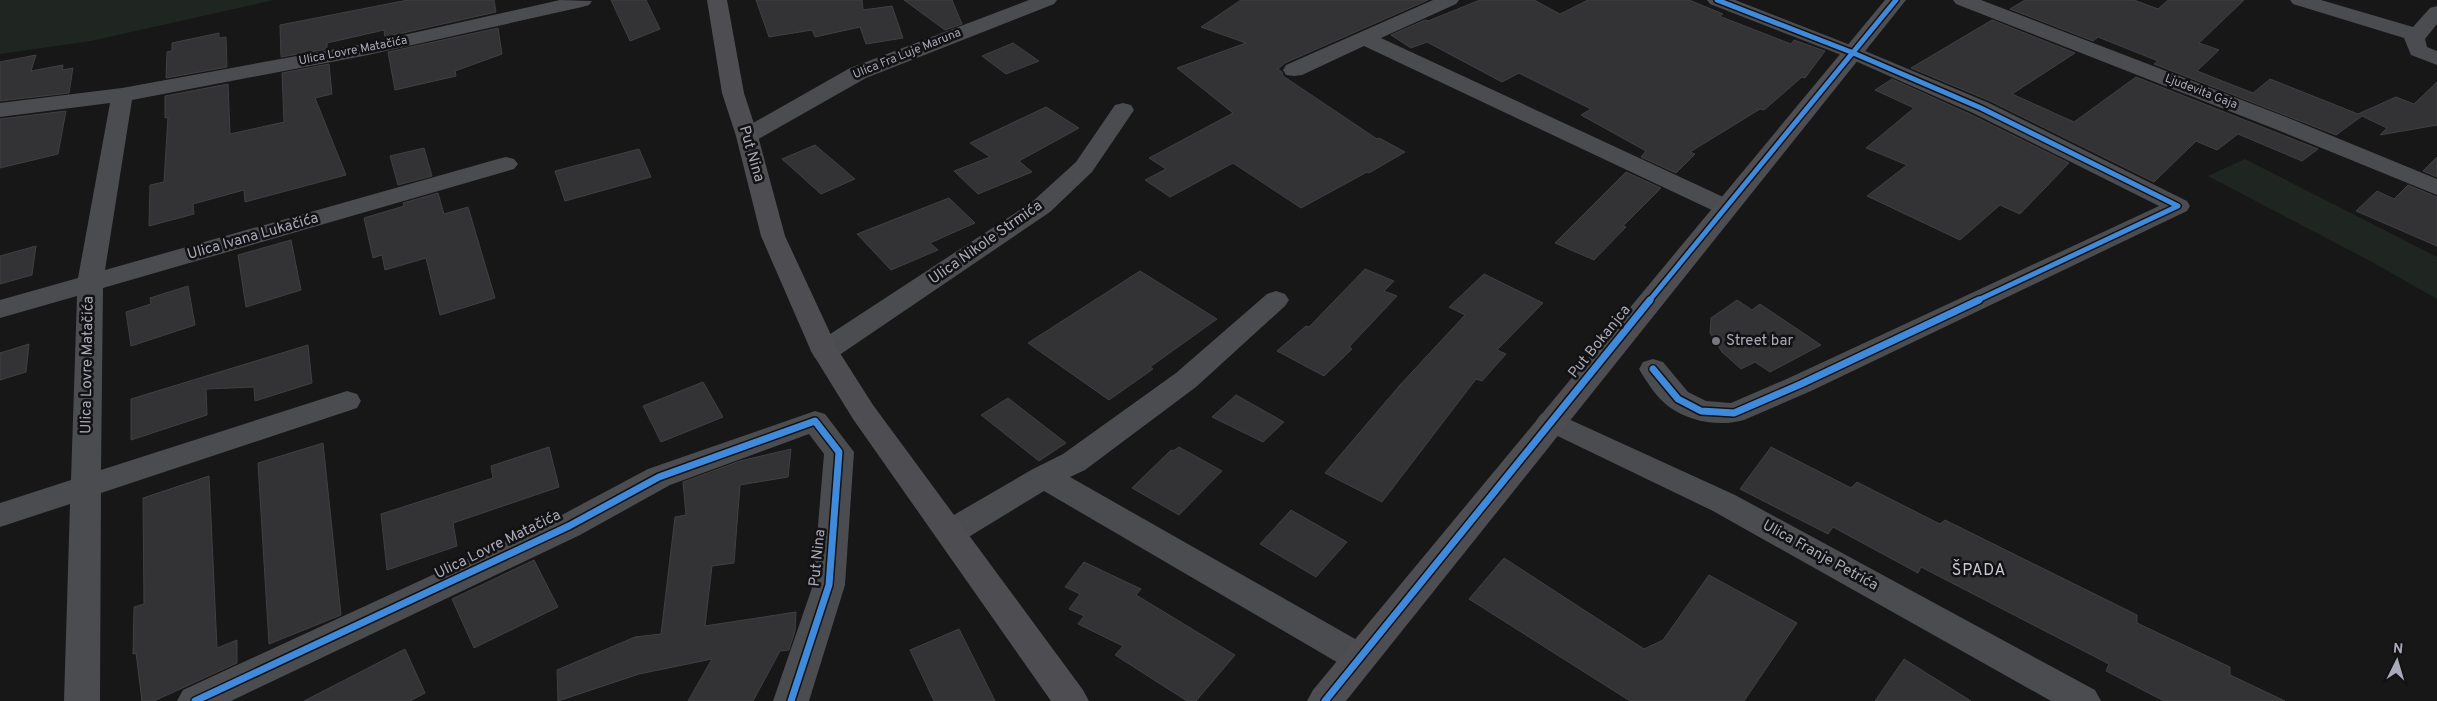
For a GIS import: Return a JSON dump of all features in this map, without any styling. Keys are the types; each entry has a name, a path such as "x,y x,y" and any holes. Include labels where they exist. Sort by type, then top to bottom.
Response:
{"main road":[{"name":"Put Nina","path":"717,0 732,93 748,136 773,236 825,351 863,412 1071,701"},
{"name":"Put Bokanjca","path":"1325,701 1851,52 1896,0"}],"street":[{"name":"Ulica Fra Luje Maruna","path":"748,136 858,73 1047,0"},
{"path":"1294,70 1449,0"},
{"path":"1653,369 1678,399 1701,411 1734,413 1810,380 2178,206 1981,108 1851,52 1717,0"},
{"name":"Ljudevita Gaja","path":"1963,0 2274,120 2437,188"},
{"path":"2300,0 2417,35"},
{"name":"Ulica Lovre Matačića","path":"0,110 122,95 368,49 582,1"},
{"path":"2437,12 2414,38 2418,51 2437,59"},
{"path":"1366,39 1725,207"},
{"name":"Ulica Lovre Matačića","path":"82,701 90,283 122,95"},
{"name":"Ulica Nikole Strmića","path":"825,351 1041,207 1084,167 1123,110"},
{"name":"Ulica Ivana Lukačića","path":"0,309 506,164"},
{"path":"951,532 1044,477 1074,462 1186,380 1276,300"},
{"path":"0,515 347,401"},
{"name":"Ulica Lovre Matačića","path":"195,701 342,634 560,530 659,477 815,421"},
{"name":"Put Nina","path":"791,701 830,586 839,452 815,421"},
{"name":"Ulica Franje Petrića","path":"1551,421 1724,503 2083,701"},
{"path":"1044,477 1359,658"}],"shaded area":[{"path":"0,0 274,0 91,41 0,54"},
{"path":"2245,159 2437,257 2437,299 2372,262 2208,176"}],"building":[{"path":"408,0 494,0 496,12 385,37 384,30 327,43 327,49 281,57 280,25"},
{"path":"611,0 646,0 660,29 630,41"},
{"path":"756,0 862,0 863,10 892,6 903,38 866,44 860,27 815,37 812,30 769,37"},
{"path":"904,0 952,0 962,24 945,30"},
{"path":"1241,0 1428,0 1285,63 1278,69 1282,72 1283,76 1377,139 1379,138 1405,152 1301,208 1233,163 1170,197 1145,180 1166,169 1149,158 1233,113 1177,68 1246,43 1201,27"},
{"path":"1480,0 1534,0 1560,14 1588,0 1689,0 1723,14 1719,16 1791,44 1794,40 1825,51 1805,78 1802,77 1764,110 1760,109 1690,152 1695,154 1676,173 1641,157 1646,151 1581,115 1591,109 1519,73 1502,82 1427,42 1411,48 1391,35 1425,20 1428,21"},
{"path":"2025,0 2134,0 2158,9 2168,0 2244,0 2199,43 2219,50 2197,71 2253,93 2270,79 2358,114 2396,97 2414,104 2437,82 2437,125 2380,135 2387,128 2362,116 2336,135 2154,64 2158,61 2098,37 2093,41 2010,9"},
{"path":"1992,20 2075,53 2012,94 2074,122 2136,77 2318,149 2302,161 2238,134 2217,150 2196,141 2154,182 1990,101 1911,68"},
{"path":"498,28 502,54 455,71 456,76 395,90 388,52"},
{"path":"219,33 219,38 226,37 227,67 166,78 167,52 172,51 172,43"},
{"path":"1013,43 1039,61 1006,74 982,56"},
{"path":"36,55 31,71 63,65 62,70 73,68 69,93 0,101 0,62"},
{"path":"329,64 332,94 315,98 346,175 245,202 244,190 193,204 194,214 149,226 150,185 164,182 168,117 165,118 165,96 228,84 230,134 284,122 282,73"},
{"path":"1892,79 1972,115 2069,163 2020,214 2000,205 1960,240 1867,196 1907,165 1866,148 1914,108 1875,90"},
{"path":"1046,107 1079,128 1019,161 1032,172 978,194 954,171 990,157 970,143"},
{"path":"66,111 58,154 0,168 0,119"},
{"path":"815,145 855,179 821,194 782,159"},
{"path":"424,148 432,176 398,185 390,156"},
{"path":"639,149 651,177 565,201 555,171"},
{"path":"2437,157 2437,177 2423,171"},
{"path":"1626,172 1661,188 1623,226 1626,227 1594,260 1555,243"},
{"path":"2408,185 2437,197 2437,246 2356,211 2377,191 2394,199"},
{"path":"438,193 444,214 468,207 495,298 440,315 426,258 385,270 382,255 373,258 364,218 404,206 403,203"},
{"path":"949,198 975,223 930,243 938,250 891,270 857,234"},
{"path":"291,240 301,290 246,307 238,255"},
{"path":"36,246 32,275 0,284 0,256"},
{"path":"1365,269 1394,281 1384,291 1397,296 1349,347 1352,349 1324,376 1277,351 1306,326 1309,327"},
{"path":"1140,271 1217,319 1150,367 1153,369 1109,400 1028,343"},
{"path":"1484,274 1543,303 1497,350 1506,354 1482,381 1476,379 1382,502 1325,473 1400,385 1465,315 1449,307"},
{"path":"188,286 195,325 131,346 126,312 151,304 150,298"},
{"path":"1737,300 1752,310 1760,304 1821,345 1770,372 1755,362 1741,369 1722,352 1710,333 1711,318"},
{"path":"29,344 26,372 0,380 0,353"},
{"path":"308,345 312,383 255,401 254,387 206,389 207,415 131,440 131,399"},
{"path":"703,382 723,417 661,442 643,406"},
{"path":"1236,395 1284,422 1263,442 1212,417"},
{"path":"1008,398 1066,443 1039,461 981,415"},
{"path":"323,443 341,615 269,644 258,463"},
{"path":"549,447 559,487 453,523 457,546 387,570 381,514 493,478 491,466"},
{"path":"1179,447 1222,471 1179,515 1132,488 1171,450 1173,451"},
{"path":"1771,447 1851,488 1857,482 1940,524 1945,520 2137,615 2137,623 2230,667 2230,675 2285,701 2164,701 2106,671 2109,664 1921,567 1918,573 1833,527 1828,534 1740,489"},
{"path":"791,449 788,477 740,485 734,563 712,566 705,626 796,612 795,631 789,650 780,651 753,701 688,701 712,659 639,674 558,701 557,670 635,637 661,634 675,517 686,515 683,482 740,461"},
{"path":"209,476 217,648 237,640 237,663 154,701 142,701 136,653 133,654 134,607 144,604 143,498"},
{"path":"1291,510 1347,542 1316,577 1260,544"},
{"path":"1504,558 1644,649 1663,640 1709,575 1797,623 1744,701 1630,701 1469,599"},
{"path":"534,560 558,607 474,648 452,599"},
{"path":"1084,562 1141,589 1136,595 1235,655 1196,701 1187,701 1115,655 1123,646 1078,624 1084,616 1069,609 1080,594 1065,587"},
{"path":"959,629 995,701 934,701 910,650"},
{"path":"405,649 425,693 410,701 304,701"},
{"path":"1904,659 1971,701 1875,701"}],"cycle path":[{"path":"1653,369 1678,399 1701,411 1734,413 1801,384 2178,206 1981,108 1851,52 1717,0"},
{"path":"1325,701 1857,45 1896,0"},
{"path":"195,701 342,634 569,526 659,477 815,421 839,452 829,585 791,701"}],"place":[{"name":"Street bar","path":"1716,341"}],"district":[{"name":"ŠPADA","path":"1979,571"}]}
